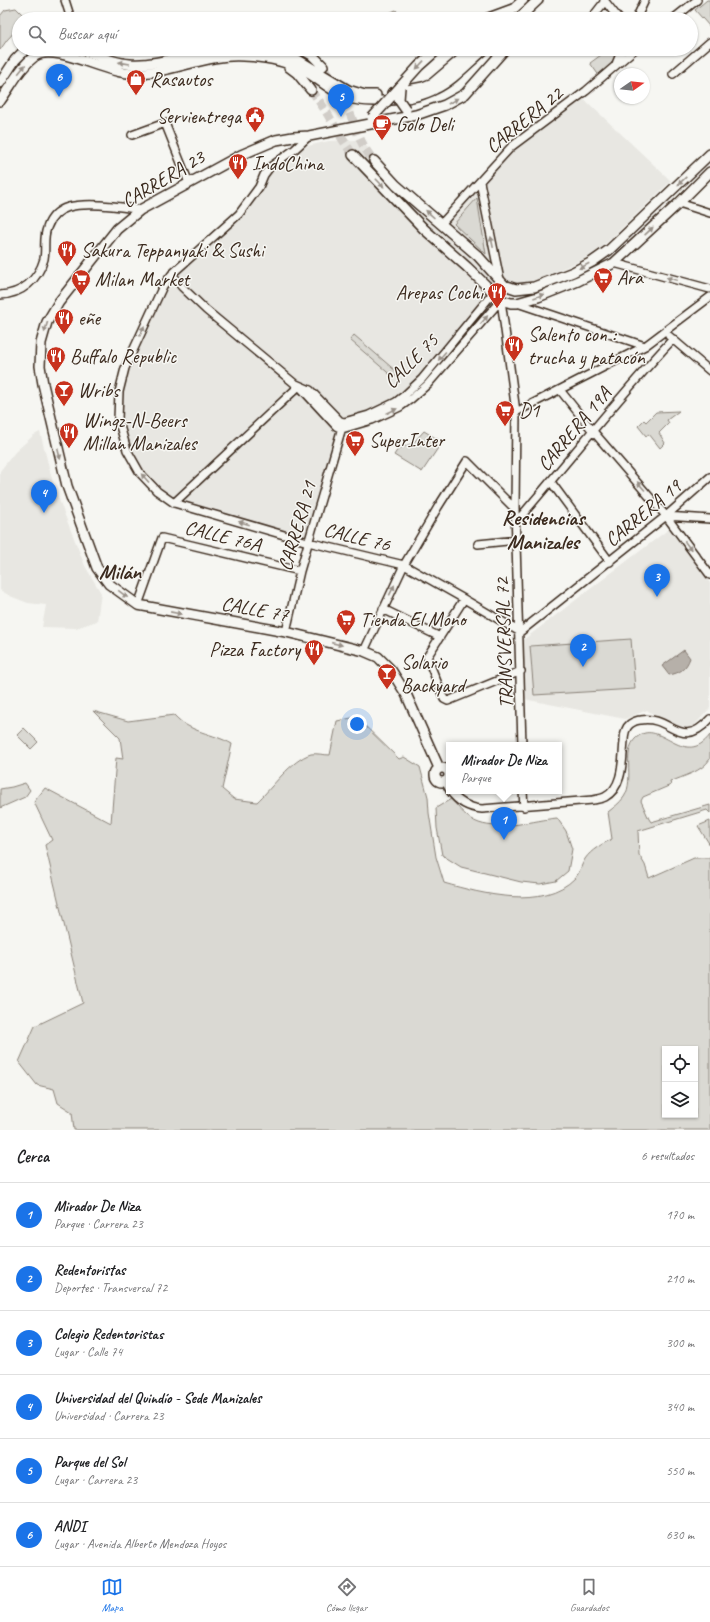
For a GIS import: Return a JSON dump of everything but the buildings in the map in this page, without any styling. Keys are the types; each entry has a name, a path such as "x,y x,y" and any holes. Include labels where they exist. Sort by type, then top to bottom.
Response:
{"main road":[{"path":"511,12 523,0"},
{"path":"525,12 538,0"},
{"path":"532,12 538,0"},
{"path":"506,12 514,9"},
{"path":"0,83 19,56"},
{"path":"0,101 22,68 36,56"},
{"path":"68,56 102,68 130,74 157,71 205,58 223,56"},
{"path":"103,56 118,62 146,64 183,56"},
{"path":"252,56 283,62 307,72 325,85 346,97 378,101 415,96 436,89 477,56"},
{"path":"285,56 295,58 348,90 366,95 380,95 424,87 433,83 465,56"},
{"path":"313,56 323,66"},
{"name":"CARRERA 23","path":"362,125 372,118 419,66 430,56"},
{"name":"CARRERA 23","path":"138,605 104,579 97,568 66,486 40,366 41,343 47,322 59,302 117,229 140,210 261,146 293,137 309,136 416,115 445,105 465,94 499,56"},
{"path":"283,62 297,73 311,90"},
{"path":"402,85 399,100 406,110 416,115"},
{"path":"374,161 396,185 478,256 500,280 510,288 522,289 573,272 592,262 609,250 710,154"},
{"path":"354,155 424,229 467,267 493,293 501,300 517,303 538,297 578,281 614,263 679,204 710,172"},
{"path":"448,251 451,243 461,240"},
{"path":"467,267 475,264 478,256"},
{"name":"CALLE 77","path":"138,605 286,632 364,651"},
{"path":"364,651 378,658 399,681 439,768 436,771 436,778 446,786"}],"street":[{"path":"65,0 67,12"},
{"path":"596,12 605,0 614,12"},
{"path":"639,12 645,0"},
{"path":"682,12 697,0"},
{"path":"698,52 710,42"},
{"path":"616,65 619,56"},
{"name":"CARRERA 22","path":"441,224 511,147 586,91 627,56"},
{"path":"673,74 694,56"},
{"path":"132,135 164,123 189,183"},
{"name":"CALLE 76","path":"309,136 295,149 270,167 264,175 259,187 239,214 172,274 162,286 125,368 119,392 118,419 127,450 140,473 157,491 174,503 308,542 404,565 464,598 520,632"},
{"path":"480,182 500,280"},
{"path":"0,295 20,291 32,281 39,271 44,258 46,230 51,219 58,211 69,206 82,204 124,206 140,210"},
{"path":"679,204 710,212"},
{"path":"614,263 710,288"},
{"path":"172,274 182,287 206,310 299,386 336,426 372,420 400,407 411,399 428,384 501,300"},
{"name":"CALLE 75","path":"343,426 396,402 405,395 422,379 493,293"},
{"path":"516,412 645,346 710,298"},
{"name":"TRANSVERSAL 72","path":"501,300 516,412 515,509 520,632 522,742"},
{"path":"517,303 645,346"},
{"path":"665,332 710,371"},
{"name":"CARRERA 19A","path":"516,522 551,482 592,430 673,339"},
{"path":"174,503 299,386"},
{"path":"560,390 592,430 666,516 710,575"},
{"name":"CARRERA 21","path":"286,632 308,542 343,426"},
{"path":"364,651 404,565 467,461 515,509"},
{"name":"CARRERA 19","path":"520,632 610,562 666,516 710,477"},
{"path":"551,482 610,562"},
{"path":"666,516 710,519"},
{"name":"CALLE 76A","path":"138,605 162,538 300,571"},
{"path":"478,544 517,540"},
{"path":"464,598 428,655 427,660 444,699 448,701 521,671"},
{"path":"383,609 440,637"},
{"path":"454,794 463,804 482,810 593,800 605,797 612,791 621,773 625,732 629,725 639,720 649,719 659,721 682,733 690,732 701,727 710,719"},
{"path":"523,794 524,807"}],"shaded area":[{"path":"707,0 710,0 710,27 698,12 695,10"},
{"path":"16,8 20,12 12,12 12,35 0,50 0,16 5,10"},
{"path":"600,56 617,56 611,68 600,77 590,63"},
{"path":"583,98 671,181 602,247 584,259 539,279 520,284 506,292 409,398 347,433 311,541 174,503 140,473 118,419 119,392 158,290 239,214 264,175 295,149 329,141 356,140 369,148 395,176 431,209 447,221 504,157 533,133"},
{"path":"477,198 486,254 454,224"},
{"path":"354,335 398,373 394,378 350,340"},
{"path":"679,411 667,420 669,423 659,433 665,443 660,448 649,434 646,436 638,426 644,420 646,422 656,412"},
{"path":"424,431 442,442 422,472 394,455 398,449 413,443"},
{"path":"40,432 53,483 64,513 85,566 101,593 97,621 76,628 42,627 46,605 28,603 10,596 0,590 0,471 15,452 34,435"},
{"path":"669,529 710,583 710,708 692,728 669,725 647,710 625,719 524,699 522,641"},
{"path":"631,639 635,689 534,695 530,646"},
{"path":"684,650 690,658 687,665 679,672 669,675 662,666"},
{"path":"93,711 128,721 174,715 187,726 232,744 222,789 234,799 257,802 296,762 311,754 330,755 337,721 356,717 399,759 404,757 420,767 428,797 436,857 444,883 494,895 530,897 547,894 562,888 577,876 584,861 590,853 612,839 608,812 624,797 627,790 629,781 630,747 634,740 640,735 648,733 657,734 683,746 692,747 701,744 710,735 710,759 707,763 686,776 670,782 671,785 643,797 641,801 651,822 710,805 710,813 707,810 638,831 639,855 645,865 649,878 694,858 710,858 710,1130 74,1130 72,1112 58,1103 54,1089 37,1085 19,1062 35,1026 83,1003 45,845 52,840 34,802 45,788 111,823 116,758 123,759 120,738"},
{"path":"24,728 38,742 31,749 17,735"},
{"path":"25,783 30,790 25,797 0,808 0,789"},
{"path":"451,799 471,819 488,825 497,826 518,824 557,818 566,831 572,849 568,871 556,881 540,884 521,882 461,867 442,855 437,828 436,808"},
{"path":"710,821 710,845 698,826"}],"tunnel":[{"path":"323,66 345,103 362,142 374,161"},
{"path":"311,90 353,155"}],"place":[{"name":"Rasautos","path":"136,96"},
{"name":"ANDI","path":"59,97"},
{"name":"Parque del Sol","path":"341,117"},
{"name":"Servientrega","path":"255,133"},
{"name":"Golo Deli","path":"382,141"},
{"name":"IndoChina","path":"238,180"},
{"name":"Sakura Teppanyaki & Sushi","path":"67,267"},
{"name":"Ara","path":"603,294"},
{"name":"Milan Market","path":"81,296"},
{"name":"Arepas Cochi","path":"497,309"},
{"name":"eñe","path":"64,335"},
{"name":"Salento con : trucha y patacón","path":"514,362"},
{"name":"Buffalo Republic","path":"56,373"},
{"name":"Wribs","path":"64,407"},
{"name":"D1","path":"505,427"},
{"name":"Wingz-N-Beers Millan Manizales","path":"69,449"},
{"name":"SuperInter","path":"355,457"},
{"name":"Universidad del Quindío - Sede Manizales","path":"44,513"},
{"name":"Colegio Redentoristas","path":"657,597"},
{"name":"Tienda El Mono","path":"346,636"},
{"name":"Pizza Factory","path":"314,666"},
{"name":"Redentoristas","path":"583,667"},
{"name":"Solario Backyard","path":"387,690"},
{"name":"Mirador De Niza","path":"504,840"}],"district":[{"name":"Residencias Manizales","path":"543,530"},
{"name":"Milán","path":"120,572"}]}
